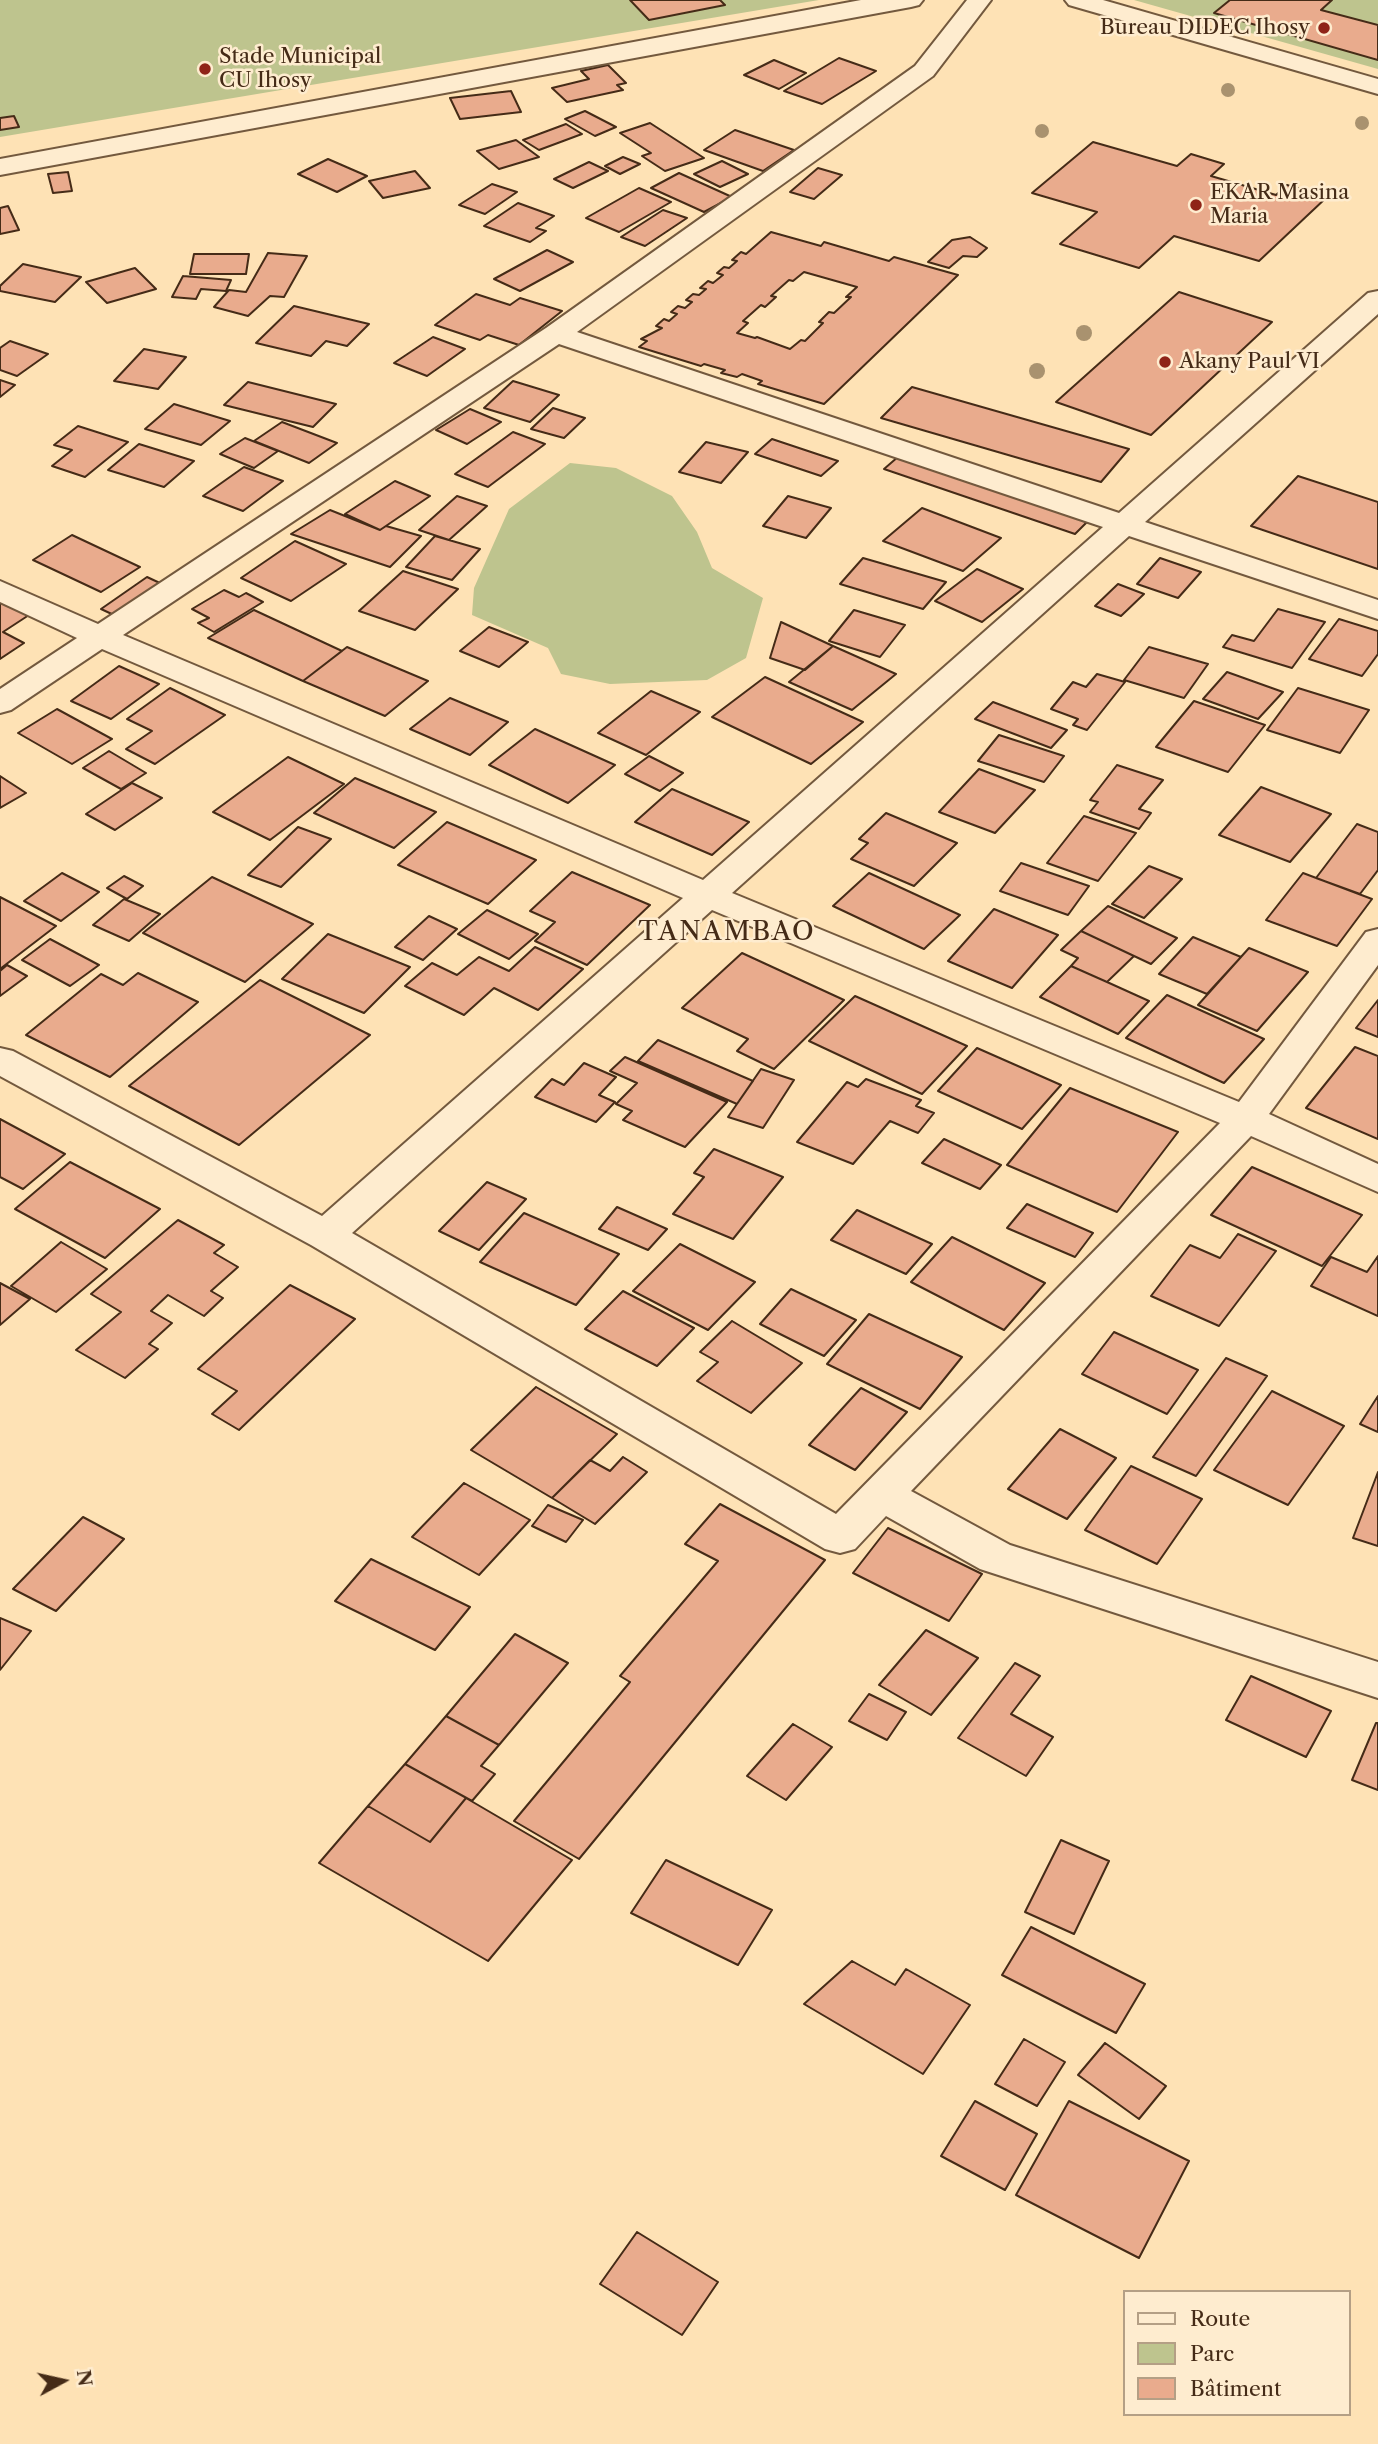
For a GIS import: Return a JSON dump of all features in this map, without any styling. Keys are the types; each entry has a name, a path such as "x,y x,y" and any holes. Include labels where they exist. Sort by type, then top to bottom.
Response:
{"street":[{"path":"0,167 859,7 911,0"},
{"path":"0,703 556,334 924,71 979,0"},
{"path":"1077,0 1378,87"},
{"path":"324,1235 709,896 1378,299"},
{"path":"556,334 1378,610"},
{"path":"0,590 98,636 709,896 1245,1119 1378,1179"},
{"path":"0,1060 324,1235 840,1537 1245,1119 1378,940"},
{"path":"881,1494 995,1557 1378,1680"}],"green space":[{"name":"Stade Municipal CU Ihosy","path":"0,0 819,0 0,137"},
{"path":"1134,0 1378,0 1378,69"},
{"path":"570,463 616,468 672,496 697,532 712,568 763,598 746,658 707,680 610,684 561,674 548,648 472,615 474,588 509,509"}],"building":[{"path":"630,0 720,0 725,5 649,20"},
{"name":"Bureau DIDEC Ihosy","path":"1230,0 1332,0 1321,10 1378,25 1378,60 1214,13"},
{"path":"839,58 876,71 822,104 784,91"},
{"path":"774,60 806,73 779,89 744,75"},
{"path":"608,65 626,83 617,85 623,90 567,102 552,88 589,79 581,71"},
{"path":"511,91 521,112 460,119 450,98"},
{"path":"585,111 616,127 595,136 565,119"},
{"path":"14,116 19,127 0,130 0,118"},
{"path":"650,123 704,158 665,171 642,156 651,153 620,133"},
{"path":"566,124 582,134 539,150 523,140"},
{"path":"735,130 794,150 763,171 704,150"},
{"path":"516,140 539,157 499,169 477,151"},
{"name":"EKAR Masina Maria","path":"1093,142 1177,166 1191,154 1224,164 1211,176 1276,195 1287,185 1327,197 1259,261 1174,236 1139,268 1060,244 1097,212 1032,193"},
{"path":"623,157 640,164 620,174 605,166"},
{"path":"328,159 367,176 337,192 298,174"},
{"path":"722,161 748,174 720,187 694,174"},
{"path":"589,162 608,171 573,188 554,179"},
{"path":"818,168 842,175 814,199 790,192"},
{"path":"415,171 430,188 383,198 369,181"},
{"path":"68,172 72,191 53,193 48,174"},
{"path":"679,173 732,197 704,212 651,188"},
{"path":"492,184 517,192 485,214 459,205"},
{"path":"639,188 671,202 619,232 586,218"},
{"path":"518,203 554,216 536,228 546,231 530,242 484,226"},
{"path":"8,206 19,230 0,234 0,208"},
{"path":"663,210 687,218 645,246 621,237"},
{"path":"771,232 821,246 824,242 889,261 894,257 958,275 824,404 758,384 762,381 742,374 737,377 721,373 725,370 704,364 701,366 639,347 647,341 641,339 662,328 656,326 664,319 669,321 677,314 671,312 678,306 685,308 692,302 686,300 706,289 700,288 708,281 713,283 723,275 717,273 737,261 732,260 741,252 746,254","holes":["804,272 857,287 846,297 851,297 834,313 829,312 819,322 823,323 805,341 801,340 790,349 737,333 748,323 743,321 761,305 765,307 776,297 771,296 789,280 793,281"]},
{"path":"970,237 987,248 977,257 963,256 949,268 928,262 952,240"},
{"path":"547,250 573,262 520,291 494,279"},
{"path":"268,253 307,256 284,297 270,296 248,316 214,307 229,290 246,292"},
{"path":"194,254 249,254 246,274 190,274"},
{"path":"23,264 81,277 55,302 0,291 0,286"},
{"path":"135,268 156,289 107,303 86,282"},
{"path":"183,276 231,280 226,291 201,289 196,299 172,297"},
{"name":"Akany Paul VI","path":"1179,292 1272,322 1151,435 1056,402"},
{"path":"476,294 510,305 520,298 562,311 519,345 488,335 480,340 435,325"},
{"path":"294,306 369,324 347,346 326,341 311,356 256,343"},
{"path":"433,337 465,349 427,376 394,363"},
{"path":"10,341 48,354 17,376 0,370 0,348"},
{"path":"144,349 186,357 158,389 114,381"},
{"path":"0,380 15,385 0,397"},
{"path":"513,381 559,395 530,422 484,408"},
{"path":"248,382 336,404 313,427 224,405"},
{"path":"912,387 1129,449 1101,482 881,418"},
{"path":"174,404 230,421 201,445 145,429"},
{"path":"553,408 585,418 564,438 531,429"},
{"path":"470,409 501,422 467,444 436,430"},
{"path":"282,422 337,443 309,463 254,441"},
{"path":"78,426 128,442 85,477 52,466 72,450 54,445"},
{"path":"513,432 545,444 488,487 455,474"},
{"path":"245,438 278,451 254,468 220,454"},
{"path":"772,439 838,461 821,476 755,454"},
{"path":"706,442 748,452 721,483 679,472"},
{"path":"139,444 194,461 164,487 108,470"},
{"path":"899,456 1089,520 1075,534 884,469"},
{"path":"244,467 283,481 243,511 203,496"},
{"path":"1298,476 1378,502 1378,569 1251,526"},
{"path":"395,481 430,496 380,530 345,514"},
{"path":"457,496 487,506 449,540 419,530"},
{"path":"788,496 831,508 806,538 763,526"},
{"path":"922,508 1001,538 963,571 883,541"},
{"path":"330,510 380,530 386,526 421,536 390,567 291,534"},
{"path":"72,535 140,567 101,592 33,560"},
{"path":"435,536 480,549 452,580 406,567"},
{"path":"295,541 346,564 291,601 241,578"},
{"path":"863,558 946,582 923,609 840,584"},
{"path":"1160,558 1201,572 1178,598 1137,584"},
{"path":"977,569 1023,589 982,622 935,601"},
{"path":"403,571 458,589 415,630 359,611"},
{"path":"147,577 162,584 116,616 101,609"},
{"path":"1118,584 1144,594 1121,616 1095,606"},
{"path":"224,590 239,597 246,593 263,602 214,632 198,623 209,618 192,609"},
{"path":"0,601 29,615 3,632 24,643 0,659"},
{"path":"1278,609 1325,622 1292,668 1223,647 1232,635 1254,641"},
{"path":"254,610 342,651 303,681 208,638"},
{"path":"854,610 905,625 880,657 829,641"},
{"path":"1339,619 1378,631 1378,654 1362,676 1309,659"},
{"path":"781,622 833,646 805,670 770,658"},
{"path":"489,627 528,642 499,667 460,651"},
{"path":"833,646 896,674 852,710 789,682"},
{"path":"347,647 428,681 385,716 303,681"},
{"path":"1149,647 1208,664 1184,698 1124,680"},
{"path":"119,666 159,684 111,719 71,701"},
{"path":"1227,672 1283,692 1258,719 1203,699"},
{"path":"1097,674 1125,682 1087,730 1073,725 1078,719 1051,709 1073,682 1086,687"},
{"path":"765,677 863,722 811,764 712,717"},
{"path":"170,688 225,715 155,764 126,749 152,731 127,719"},
{"path":"1298,688 1369,710 1340,753 1267,730"},
{"path":"651,691 700,712 646,755 598,733"},
{"path":"450,698 508,722 470,755 410,729"},
{"path":"1194,701 1265,725 1228,772 1156,747"},
{"path":"993,702 1067,730 1051,748 975,719"},
{"path":"57,709 112,739 72,764 18,733"},
{"path":"535,729 615,765 568,803 489,765"},
{"path":"999,735 1064,756 1044,782 978,761"},
{"path":"109,751 146,773 121,789 83,768"},
{"path":"649,756 683,773 660,791 625,774"},
{"path":"288,757 344,784 270,840 213,812"},
{"path":"1117,765 1163,780 1139,809 1151,813 1139,829 1090,812 1098,802 1090,800"},
{"path":"979,769 1035,790 995,833 939,812"},
{"path":"0,776 26,793 0,808"},
{"path":"355,778 436,812 394,848 314,813"},
{"path":"132,783 162,798 115,830 86,814"},
{"path":"1261,787 1331,814 1290,862 1219,835"},
{"path":"672,789 749,822 712,855 635,822"},
{"path":"886,813 957,843 914,886 851,859 868,843 859,839"},
{"path":"1084,816 1136,833 1098,881 1047,863"},
{"path":"447,822 536,860 488,904 398,865"},
{"path":"1357,824 1378,832 1378,870 1360,894 1316,878"},
{"path":"298,827 331,839 281,887 248,875"},
{"path":"1021,863 1089,886 1068,915 1000,891"},
{"path":"1149,866 1182,879 1144,918 1112,904"},
{"path":"572,872 650,905 587,965 535,941 555,922 530,911"},
{"path":"62,873 99,892 61,921 24,901"},
{"path":"869,873 960,915 924,949 833,906"},
{"path":"1303,873 1372,899 1337,946 1266,920"},
{"path":"124,876 143,886 127,899 107,888"},
{"path":"212,877 313,924 245,982 143,933"},
{"path":"0,897 56,926 0,969"},
{"path":"124,899 160,914 129,941 93,925"},
{"path":"1108,906 1177,938 1151,964 1081,931"},
{"path":"994,909 1058,935 1012,988 948,961"},
{"path":"487,910 538,934 509,959 458,934"},
{"path":"429,916 457,929 423,960 395,947"},
{"path":"1081,931 1134,956 1107,982 1071,966 1078,958 1061,950"},
{"path":"328,934 410,967 364,1013 282,979"},
{"path":"1193,937 1241,957 1207,994 1159,974"},
{"path":"50,939 99,965 70,986 22,960"},
{"path":"535,947 583,969 538,1010 494,988 464,1015 405,986 432,963 457,975 479,957 509,971"},
{"path":"1249,948 1308,972 1257,1031 1198,1005"},
{"path":"742,953 844,1000 774,1069 737,1051 748,1039 682,1008"},
{"path":"7,965 27,976 0,996 0,971"},
{"path":"1071,966 1149,1001 1118,1034 1040,997"},
{"path":"138,973 198,1002 110,1077 26,1035 101,974 123,985"},
{"path":"260,980 370,1035 239,1145 129,1086"},
{"path":"1167,995 1264,1039 1224,1083 1126,1038"},
{"path":"855,996 967,1046 922,1094 809,1041"},
{"path":"1378,1000 1378,1037 1356,1028"},
{"path":"658,1040 753,1081 737,1104 638,1061"},
{"path":"1355,1047 1378,1056 1378,1139 1306,1108"},
{"path":"977,1048 1061,1085 1022,1129 938,1091"},
{"path":"625,1057 727,1102 685,1147 623,1120 632,1111 616,1104 637,1083 610,1071"},
{"path":"584,1063 616,1077 599,1095 615,1102 596,1122 535,1097 552,1079 564,1085"},
{"path":"761,1069 794,1080 763,1128 728,1117"},
{"path":"866,1079 921,1100 916,1106 934,1113 918,1133 890,1121 853,1164 797,1142 847,1082 858,1087"},
{"path":"1070,1088 1178,1132 1117,1212 1007,1165"},
{"path":"0,1119 65,1154 23,1189 0,1177"},
{"path":"944,1139 1001,1165 980,1189 922,1163"},
{"path":"714,1149 783,1177 733,1239 673,1214 704,1177 694,1173"},
{"path":"70,1162 160,1209 105,1258 15,1209"},
{"path":"1252,1167 1362,1215 1322,1266 1211,1215"},
{"path":"487,1182 526,1199 479,1250 439,1231"},
{"path":"1027,1204 1093,1233 1075,1257 1007,1228"},
{"path":"617,1207 667,1229 648,1250 599,1229"},
{"path":"857,1210 932,1244 906,1274 831,1240"},
{"path":"524,1213 619,1254 576,1305 480,1262"},
{"path":"178,1220 224,1245 214,1253 238,1267 211,1291 223,1298 204,1316 168,1295 151,1311 172,1323 149,1344 158,1349 125,1378 76,1350 121,1312 91,1294"},
{"path":"1238,1234 1276,1251 1219,1326 1151,1296 1190,1245 1220,1258"},
{"path":"952,1237 1045,1283 1004,1330 911,1282"},
{"path":"61,1242 107,1269 56,1312 11,1286"},
{"path":"680,1244 755,1282 708,1330 633,1291"},
{"path":"1378,1256 1378,1316 1311,1286 1331,1257 1367,1272"},
{"path":"0,1283 30,1299 0,1325"},
{"path":"290,1285 355,1319 239,1430 212,1414 237,1391 198,1369"},
{"path":"791,1289 856,1320 824,1356 760,1324"},
{"path":"623,1291 694,1328 657,1366 585,1329"},
{"path":"869,1314 962,1357 920,1409 827,1364"},
{"path":"732,1321 802,1363 751,1413 697,1381 718,1362 700,1352"},
{"path":"1114,1332 1198,1370 1167,1414 1082,1374"},
{"path":"1226,1358 1267,1376 1196,1476 1153,1457"},
{"path":"536,1387 617,1434 552,1498 471,1450"},
{"path":"861,1388 907,1412 855,1470 809,1445"},
{"path":"1272,1391 1344,1426 1288,1505 1214,1470"},
{"path":"1378,1396 1378,1432 1360,1424"},
{"path":"1060,1429 1116,1458 1067,1519 1008,1489"},
{"path":"623,1457 647,1472 595,1524 552,1498 590,1460 610,1471"},
{"path":"1131,1466 1202,1499 1157,1564 1085,1530"},
{"path":"1378,1472 1378,1546 1353,1538"},
{"path":"464,1483 530,1520 479,1575 412,1537"},
{"path":"720,1504 825,1560 579,1859 514,1821 630,1682 620,1676 718,1561 685,1544"},
{"path":"548,1505 583,1520 566,1542 532,1526"},
{"path":"83,1517 124,1539 56,1611 13,1589"},
{"path":"888,1528 982,1574 949,1621 853,1573"},
{"path":"371,1559 470,1607 435,1650 335,1601"},
{"path":"0,1618 31,1631 0,1670"},
{"path":"926,1630 978,1658 931,1715 879,1685"},
{"path":"515,1634 568,1663 499,1745 446,1716"},
{"path":"1015,1663 1040,1676 1011,1714 1053,1737 1026,1776 958,1738"},
{"path":"1251,1676 1331,1711 1306,1757 1226,1720"},
{"path":"869,1694 906,1712 887,1740 849,1721"},
{"path":"446,1716 499,1745 481,1766 495,1774 472,1801 405,1764"},
{"path":"1378,1723 1378,1790 1352,1780"},
{"path":"793,1724 832,1747 786,1800 747,1776"},
{"path":"405,1764 466,1798 430,1842 368,1806"},
{"path":"466,1798 572,1860 488,1961 319,1863 368,1806 430,1842"},
{"path":"1061,1840 1109,1861 1074,1934 1025,1912"},
{"path":"666,1860 772,1910 738,1965 631,1913"},
{"path":"1031,1927 1145,1984 1116,2033 1002,1975"},
{"path":"852,1961 895,1985 906,1969 970,2005 923,2074 804,2004"},
{"path":"1024,2039 1065,2062 1037,2106 995,2084"},
{"path":"1105,2043 1166,2086 1139,2119 1078,2075"},
{"path":"975,2101 1037,2134 1005,2190 941,2156"},
{"path":"1069,2101 1189,2161 1139,2258 1016,2195"},
{"path":"637,2232 718,2282 682,2335 600,2284"}],"place":[{"name":"Bureau DIDEC Ihosy","path":"1324,28"},
{"name":"Stade Municipal CU Ihosy","path":"205,69"},
{"name":"EKAR Masina Maria","path":"1196,205"},
{"name":"Akany Paul VI","path":"1165,362"}],"district":[{"name":"TANAMBAO","path":"727,932"}]}
